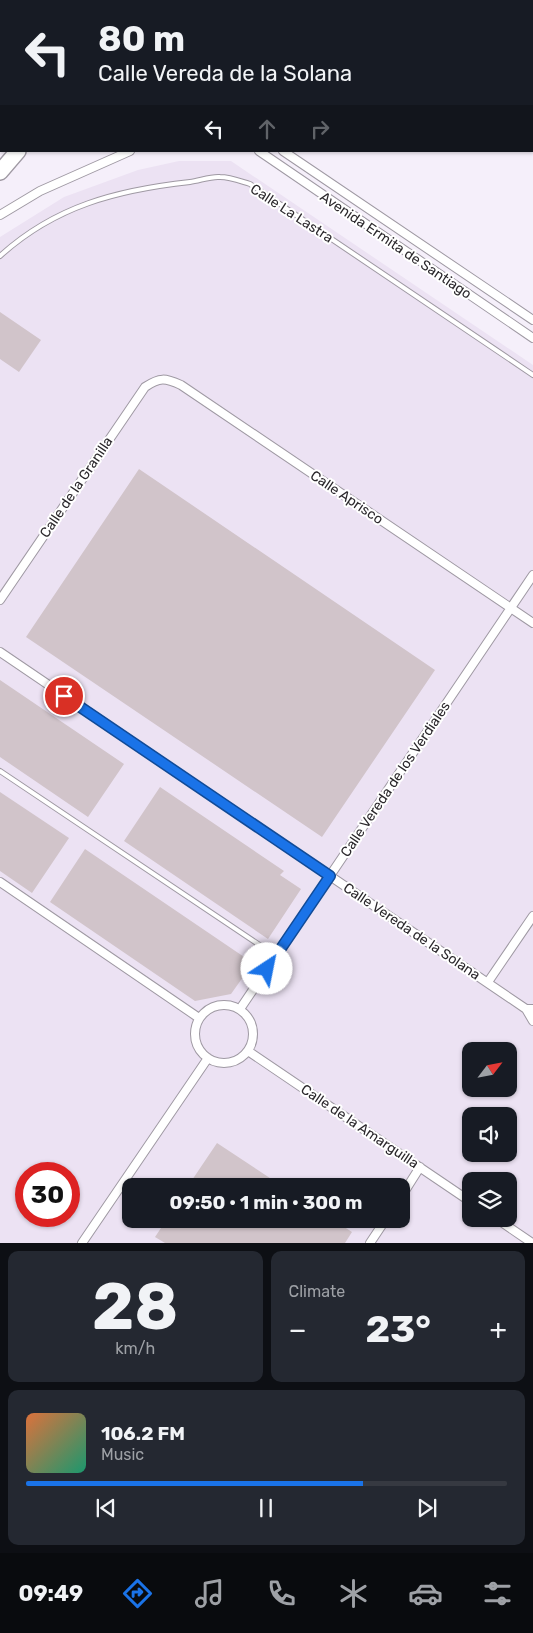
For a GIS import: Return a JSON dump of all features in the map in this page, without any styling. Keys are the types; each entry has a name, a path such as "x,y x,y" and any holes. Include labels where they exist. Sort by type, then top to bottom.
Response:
{"highway":[{"path":"0,172 17,152"}],"street":[{"path":"0,215 40,191 128,152"},
{"name":"Avenida Ermita de Santiago","path":"260,152 533,338"},
{"name":"Avenida Ermita de Santiago","path":"284,152 533,320"},
{"name":"Calle de la Granilla","path":"0,600 145,387 157,379"},
{"name":"Calle Aprisco","path":"157,379 170,380 181,385 533,623"},
{"name":"Calle Vereda de los Verdiales","path":"240,1008 533,575"},
{"name":"Calle Vereda de la Solana","path":"0,652 529,1009 533,1021"},
{"path":"0,882 199,1018"},
{"path":"488,982 533,916"},
{"path":"218,1004 229,1004 240,1008 249,1017 253,1028 253,1040 248,1051 240,1059 230,1063 218,1063 208,1058 200,1050 195,1040 195,1028 199,1018 207,1009 218,1004"},
{"name":"Calle de la Amarguilla","path":"248,1051 462,1196"},
{"path":"82,1243 208,1058"},
{"path":"410,1183 420,1167"},
{"path":"508,1227 532,1243"},
{"path":"370,1243 380,1228"}],"lane":[{"name":"Calle La Lastra","path":"0,256 19,238 58,214 101,199 152,186 199,181 219,176 250,184 533,375"},
{"path":"0,772 276,956"}],"shaded area":[{"path":"179,161 231,161 533,365 533,1243 0,1243 0,237 64,197 138,170"}],"building":[{"path":"0,312 41,340 19,372 0,359"},
{"path":"139,469 435,670 322,837 26,637"},
{"path":"0,680 124,764 88,817 0,757"},
{"path":"160,787 284,871 280,875 301,889 268,939 124,841"},
{"path":"0,792 69,838 32,893 0,871"},
{"path":"85,849 253,963 231,994 195,1001 50,902"},
{"path":"217,1143 270,1178 193,1178"},
{"path":"161,1228 346,1228 352,1232 345,1243 165,1243 155,1237"}],"route":[{"path":"64,696 330,876 267,969"}]}
